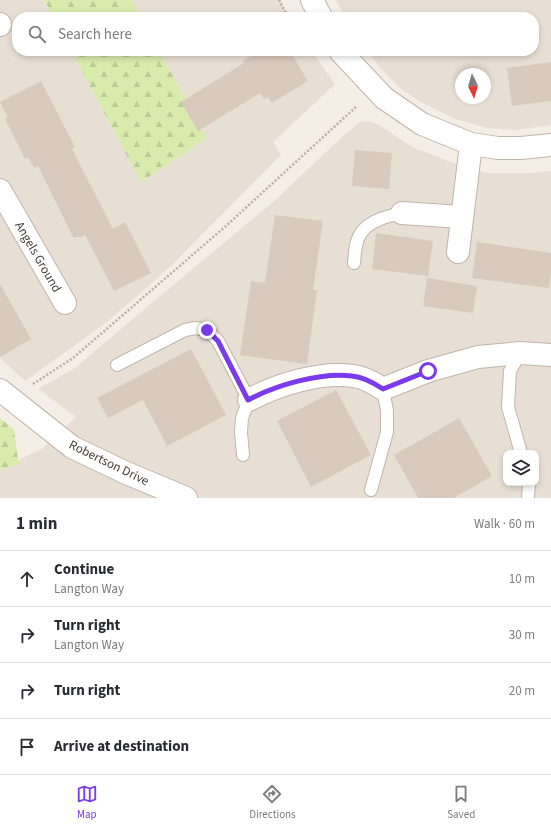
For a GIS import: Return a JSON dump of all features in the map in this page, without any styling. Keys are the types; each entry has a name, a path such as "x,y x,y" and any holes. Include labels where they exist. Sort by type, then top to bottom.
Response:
{"street":[{"path":"312,0 318,12"},
{"path":"345,56 384,98 422,124 472,144 498,148 521,148 551,145"},
{"path":"458,252 461,217 472,144"},
{"name":"Angels Ground","path":"0,190 65,303"},
{"path":"402,213 461,217"},
{"path":"248,400 278,387 303,380 330,376 352,376 371,381 383,389 428,371 478,357 520,353 551,355"},
{"name":"Robertson Drive","path":"0,390 21,405 34,418 72,447 124,472 186,498"}],"lane":[{"path":"354,263 357,243 361,232 371,224 384,217 402,213"},
{"path":"117,365 185,330 196,328 207,330 218,341 248,400 242,418 241,432 243,455"},
{"path":"520,353 510,371 508,407 520,450"},
{"path":"372,490 387,432 387,410 383,389"},
{"path":"528,486 528,498"}],"path":[{"path":"278,0 285,12"},
{"path":"21,405 30,395 30,386 73,358 226,226 360,102 377,103 384,98"}],"shaded area":[{"path":"0,0 43,0 50,12 12,12 12,56 74,56 141,182 207,138 162,56 315,56 335,84 273,142 281,155 171,266 107,322 25,381 0,358"},
{"path":"131,0 280,0 286,12 138,12"},
{"path":"336,0 551,0 551,125 516,130 487,128 455,119 419,101 401,89 382,70 371,56 539,56 539,12 342,12"},
{"path":"369,121 379,125 414,148 486,173 533,173 551,171 551,498 0,498 0,469 20,464 18,460 42,449 76,417 38,389 75,368 273,202 360,122"}],"green space":[{"path":"44,0 131,0 138,12 50,12"},
{"path":"74,56 162,56 207,138 141,182"},
{"path":"0,418 14,430 18,460 20,464 0,469"}],"building":[{"path":"251,56 293,56 308,81 272,103 268,97 264,99 260,93 198,131 181,102 244,63 243,61"},
{"path":"551,62 551,101 512,106 507,68"},
{"path":"41,81 75,147 72,149 113,229 125,222 151,273 114,291 85,235 82,237 73,237 38,166 34,168 28,157 25,159 5,119 8,117 0,102"},
{"path":"355,150 392,153 389,189 352,186"},
{"path":"275,215 323,221 313,290 317,290 307,364 240,355 251,281 265,283"},
{"path":"376,233 433,241 428,276 372,269"},
{"path":"477,242 551,253 549,288 472,278"},
{"path":"427,278 477,286 473,313 423,306"},
{"path":"0,284 31,339 0,357"},
{"path":"191,349 226,415 167,446 143,400 108,418 97,398"},
{"path":"336,390 371,455 311,487 277,421"},
{"path":"459,418 492,476 454,498 418,498 394,455"}],"route":[{"path":"207,330 218,341 248,400 278,387 303,380 330,376 352,376 371,381 383,389 428,371"}]}
